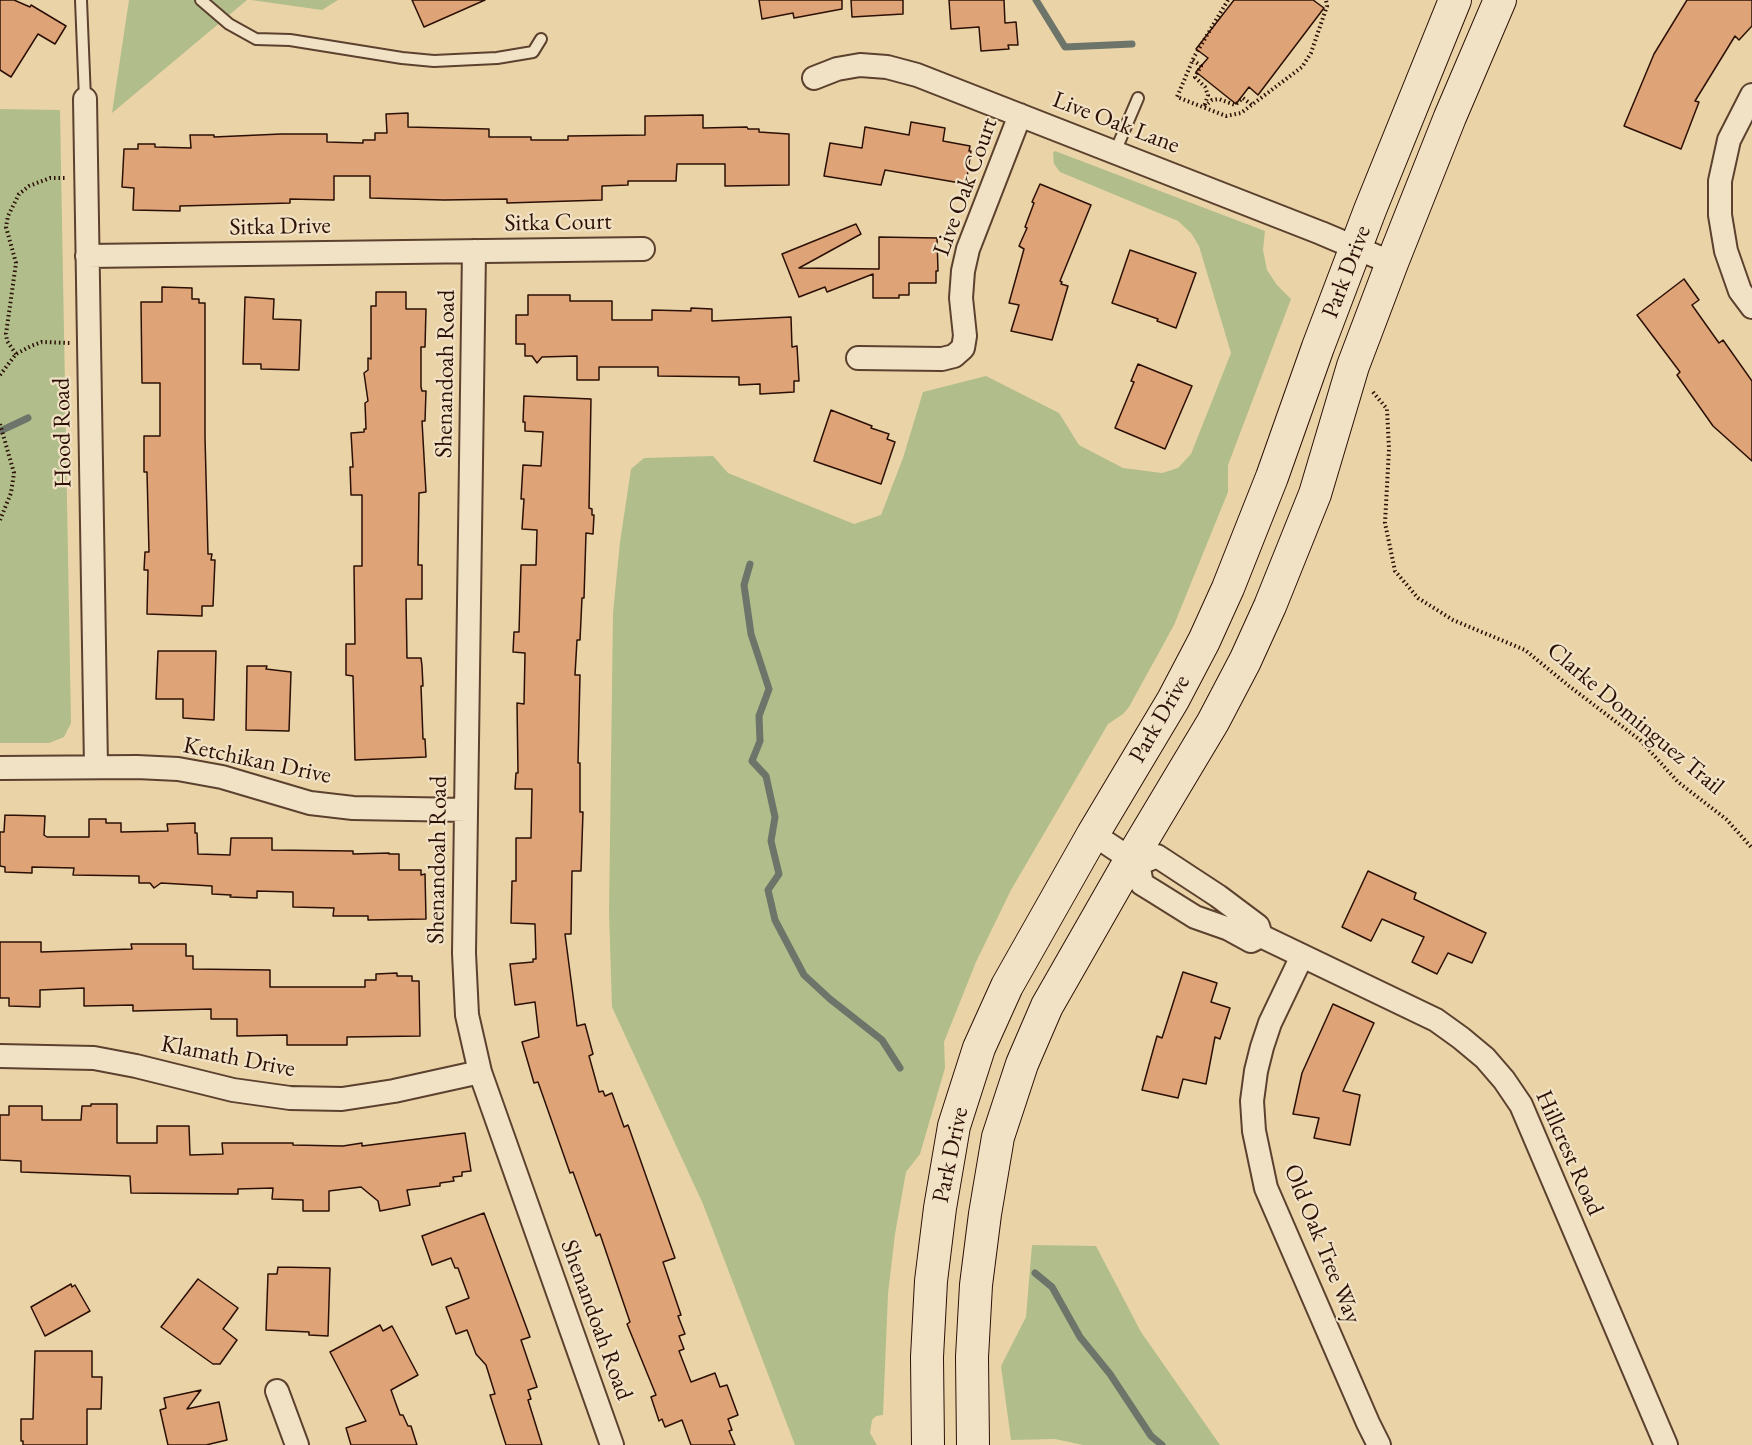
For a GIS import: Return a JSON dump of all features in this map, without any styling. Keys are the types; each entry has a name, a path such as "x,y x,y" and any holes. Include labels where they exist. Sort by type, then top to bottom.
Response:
{"street":[{"name":"Park Drive","path":"928,1445 927,1357 931,1281 940,1208 954,1126 979,1048 1007,986 1173,700 1228,588 1272,477 1356,248 1455,0"},
{"name":"Park Drive","path":"973,1445 972,1357 976,1285 985,1214 998,1137 1022,1064 1047,1006 1135,861 1213,722 1262,624 1314,494 1350,376 1392,263 1450,117 1500,0"},
{"name":"Live Oak Lane","path":"814,78 837,69 860,65 887,67 917,75 1392,263"},
{"path":"1752,95 1729,140 1720,181 1720,214 1726,251 1740,291 1752,308"},
{"name":"Hood Road","path":"84,99 96,767"},
{"name":"Live Oak Court","path":"858,358 942,359 954,356 963,348 965,336 961,297 968,249 1020,115"},
{"name":"Sitka Court","path":"474,251 644,249"},
{"name":"Sitka Drive","path":"87,256 474,251"},
{"name":"Shenandoah Road","path":"474,251 464,953 467,1015 480,1072 612,1445"},
{"name":"Ketchikan Drive","path":"0,768 137,767 189,771 222,777 310,803 353,808 466,810"},
{"path":"1094,834 1135,861"},
{"name":"Hillcrest Road","path":"1261,936 1251,941 1230,929 1195,917 1142,884 1135,861 1157,856 1220,897 1258,926 1261,936 1436,1020 1485,1058 1521,1105 1666,1445"},
{"path":"1206,920 1220,897"},
{"name":"Old Oak Tree Way","path":"1302,956 1270,1023 1262,1047 1252,1101 1254,1131 1266,1188 1379,1445"},
{"name":"Klamath Drive","path":"0,1056 94,1058 233,1090 290,1098 342,1099 394,1091 480,1072"},
{"path":"277,1391 297,1445"}],"lane":[{"path":"81,0 84,99"},
{"path":"201,0 229,24 256,39 290,40 402,58 434,61 497,58 533,52 541,39"},
{"path":"1115,152 1138,98"}],"path":[{"path":"1228,0 1193,60 1177,97 1226,116 1241,113 1302,67 1311,53 1327,6 1326,0"},
{"path":"1193,60 1201,66 1194,77 1205,87 1208,95 1204,107"},
{"path":"1204,107 1212,100 1219,99 1235,105 1243,98 1252,105"},
{"path":"16,354 7,341 6,334 16,263 6,227 12,204 29,186 39,181 50,178 86,178"},
{"path":"0,329 6,334"},
{"path":"0,375 16,354 42,342 89,343"},
{"name":"Clarke Dominguez Trail","path":"1350,376 1374,394 1387,409 1389,449 1385,523 1395,572 1418,598 1453,620 1525,650 1640,740 1678,782 1726,819 1752,848"},
{"path":"0,425 13,469 14,483 0,520"}],"green space":[{"path":"129,0 247,0 112,113"},
{"path":"251,0 338,0 322,10"},
{"path":"0,109 60,110 71,723 64,737 49,743 0,743"},
{"path":"1055,151 1265,231 1263,250 1267,270 1277,285 1291,299 1228,465 1228,492 1174,625 1129,707 1108,724 1011,890 976,962 944,1042 945,1068 920,1154 906,1172 895,1234 888,1294 883,1415 876,1416 872,1420 870,1433 877,1445 795,1445 703,1204 612,1007 609,913 613,613 620,542 631,469 644,458 713,456 728,473 854,524 881,515 903,458 923,392 986,376 1059,413 1079,445 1123,468 1162,473 1178,468 1191,454 1231,353 1199,246 1191,233 1178,221 1060,172 1054,164 1053,153"},
{"path":"1032,1245 1096,1246 1141,1332 1220,1445 1083,1445 1055,1439 1011,1440 1001,1366 1026,1317"}],"building":[{"path":"0,0 14,0 30,7 31,5 66,26 55,44 38,34 11,77 0,70"},
{"path":"412,0 485,0 424,27"},
{"path":"759,0 842,0 842,9 794,18 793,13 762,19"},
{"path":"851,0 903,0 903,14 852,17"},
{"path":"949,0 1004,0 1005,23 1016,22 1018,45 1008,45 1009,49 981,51 979,27 951,29"},
{"path":"1234,0 1313,0 1324,8 1258,95 1249,87 1236,104 1196,72 1208,58 1196,49"},
{"path":"1687,0 1752,0 1752,26 1739,40 1735,36 1695,101 1699,102 1681,149 1624,126 1654,54"},
{"path":"408,113 408,127 489,129 489,137 531,137 531,140 568,140 568,136 645,135 645,116 703,115 703,128 747,127 748,129 759,129 759,132 789,134 789,185 725,186 725,164 677,164 676,181 628,181 628,185 602,186 602,200 507,203 507,199 370,198 370,176 334,176 334,200 290,199 290,203 180,206 180,211 133,210 134,188 122,187 124,149 138,149 138,144 191,148 190,135 214,135 214,137 281,134 327,134 327,142 363,143 363,140 375,140 375,133 387,133 386,114"},
{"path":"911,122 945,128 943,141 970,146 966,184 885,170 881,185 824,176 830,143 862,148 865,127 909,135"},
{"path":"1040,184 1091,205 1060,281 1061,284 1068,286 1052,340 1011,331 1019,305 1009,303 1024,249 1019,246 1027,228 1025,227 1034,203 1032,202"},
{"path":"856,224 861,234 799,268 879,269 879,237 937,238 936,283 909,283 909,295 899,295 899,298 873,298 873,274 827,292 825,287 799,297 782,254"},
{"path":"1130,250 1196,273 1176,328 1157,321 1158,319 1112,303"},
{"path":"1684,279 1699,300 1692,305 1719,343 1723,340 1752,381 1752,461 1713,426 1677,375 1680,372 1637,315"},
{"path":"162,287 192,288 192,299 199,299 199,303 205,303 208,554 212,554 211,560 215,560 213,606 202,606 202,616 147,614 148,570 144,570 145,552 149,552 144,436 160,436 160,383 142,383 141,302 162,302"},
{"path":"376,292 406,292 406,309 426,309 425,347 421,347 421,387 422,391 426,391 425,421 422,421 426,492 419,493 418,565 422,565 422,599 406,599 407,658 421,658 423,739 425,739 426,757 355,760 353,676 346,675 346,644 355,644 354,566 362,566 362,495 351,495 350,467 353,467 351,433 364,432 366,429 365,403 368,401 364,373 368,370 368,358 371,359 371,306 376,306"},
{"path":"528,295 570,295 570,301 612,301 612,320 652,320 652,310 691,311 691,308 712,309 712,321 791,317 792,347 797,346 799,381 794,381 794,392 760,394 760,384 739,385 739,377 658,376 658,367 599,367 599,380 577,380 577,356 542,357 537,363 532,356 525,356 525,344 516,344 516,315 528,315"},
{"path":"245,297 274,299 273,319 301,320 299,370 261,369 261,364 243,364"},
{"path":"1138,364 1192,386 1165,449 1115,428 1134,382 1131,381"},
{"path":"524,396 591,399 589,508 592,509 592,515 594,515 593,534 586,533 584,598 582,598 580,640 577,640 575,675 580,675 578,763 580,763 580,812 583,812 581,871 572,871 571,934 565,934 577,1026 585,1024 593,1054 589,1056 599,1092 603,1091 605,1096 612,1093 624,1127 628,1125 675,1258 663,1262 685,1334 679,1336 684,1349 679,1351 691,1382 715,1373 720,1387 727,1385 738,1415 728,1419 732,1430 729,1431 735,1445 691,1445 682,1420 665,1427 662,1419 659,1421 651,1397 656,1395 627,1324 630,1322 600,1234 596,1236 573,1172 570,1173 538,1082 534,1083 522,1042 539,1037 535,1002 515,1005 510,964 533,962 533,959 536,959 535,924 511,923 512,881 516,881 516,838 531,838 532,789 515,789 516,773 518,773 517,703 524,704 525,653 513,652 514,632 519,632 521,565 536,565 537,530 522,529 523,465 541,466 543,432 525,431"},
{"path":"831,410 889,434 887,439 895,442 881,484 814,461"},
{"path":"158,651 216,651 214,720 183,718 183,699 156,699"},
{"path":"247,666 267,666 266,669 291,672 289,731 246,730"},
{"path":"5,815 45,816 44,835 47,837 89,837 89,819 106,819 106,823 121,823 121,832 168,831 167,824 195,823 198,854 230,855 231,838 272,838 272,850 399,854 399,870 421,870 421,875 425,874 426,919 368,920 368,916 333,916 334,908 293,907 293,892 257,891 257,898 230,897 231,895 212,894 212,886 161,883 154,888 150,883 139,883 139,876 73,875 74,868 32,867 32,873 5,872 5,867 0,866 0,832 4,832"},
{"path":"1368,871 1416,893 1414,899 1486,933 1472,963 1448,953 1437,974 1412,962 1424,937 1382,919 1371,941 1342,927"},
{"path":"0,942 41,942 41,952 132,949 131,944 186,944 186,956 193,956 193,969 270,970 270,987 365,987 365,980 376,980 376,974 397,973 397,976 412,976 412,981 419,981 420,1036 347,1037 347,1045 287,1045 287,1035 237,1036 237,1019 211,1019 211,1009 133,1011 133,1005 84,1006 84,988 40,990 40,1007 9,1006 9,998 0,998"},
{"path":"1183,972 1217,983 1211,1002 1230,1008 1220,1039 1215,1037 1206,1084 1183,1079 1178,1098 1142,1090 1157,1036 1162,1038"},
{"path":"1333,1004 1374,1023 1343,1091 1360,1095 1350,1145 1314,1138 1319,1118 1293,1114 1302,1073"},
{"path":"91,1104 117,1104 117,1143 157,1143 157,1126 189,1126 190,1155 223,1154 222,1143 343,1146 362,1143 362,1146 465,1133 471,1171 462,1172 462,1176 453,1177 454,1181 440,1183 440,1186 407,1190 410,1205 380,1211 378,1201 361,1187 329,1191 329,1211 303,1211 303,1200 272,1199 273,1188 238,1189 238,1194 131,1193 130,1176 21,1172 21,1161 0,1160 0,1115 9,1115 9,1106 42,1106 42,1120 81,1120 82,1106 91,1106"},
{"path":"484,1213 530,1337 521,1340 537,1387 528,1390 531,1399 528,1400 542,1445 506,1445 490,1395 495,1394 486,1365 476,1354 467,1330 456,1334 446,1307 469,1298 458,1268 455,1268 451,1258 432,1265 422,1236"},
{"path":"278,1267 330,1268 328,1336 309,1335 309,1332 266,1330 268,1274 277,1274"},
{"path":"198,1279 238,1308 223,1329 237,1340 220,1364 213,1364 161,1327"},
{"path":"71,1284 72,1287 75,1285 90,1311 45,1336 31,1307"},
{"path":"380,1325 383,1331 392,1326 418,1375 391,1390 400,1415 403,1415 408,1426 411,1426 417,1445 351,1445 346,1428 366,1421 330,1352"},
{"path":"35,1351 92,1351 92,1377 102,1377 101,1409 87,1409 87,1445 23,1445 21,1419 33,1419"},
{"path":"201,1390 187,1409 219,1402 227,1440 206,1445 168,1445 160,1410 166,1408 164,1398"}],"waterway":[{"path":"1036,0 1065,47 1132,44"},
{"path":"0,431 28,418"},
{"path":"750,564 744,585 751,634 769,689 759,716 760,741 752,761 766,776 775,817 771,841 779,874 768,890 775,920 804,975 882,1040 900,1068"},
{"path":"1035,1273 1052,1287 1080,1337 1110,1374 1151,1436 1162,1445"}]}
